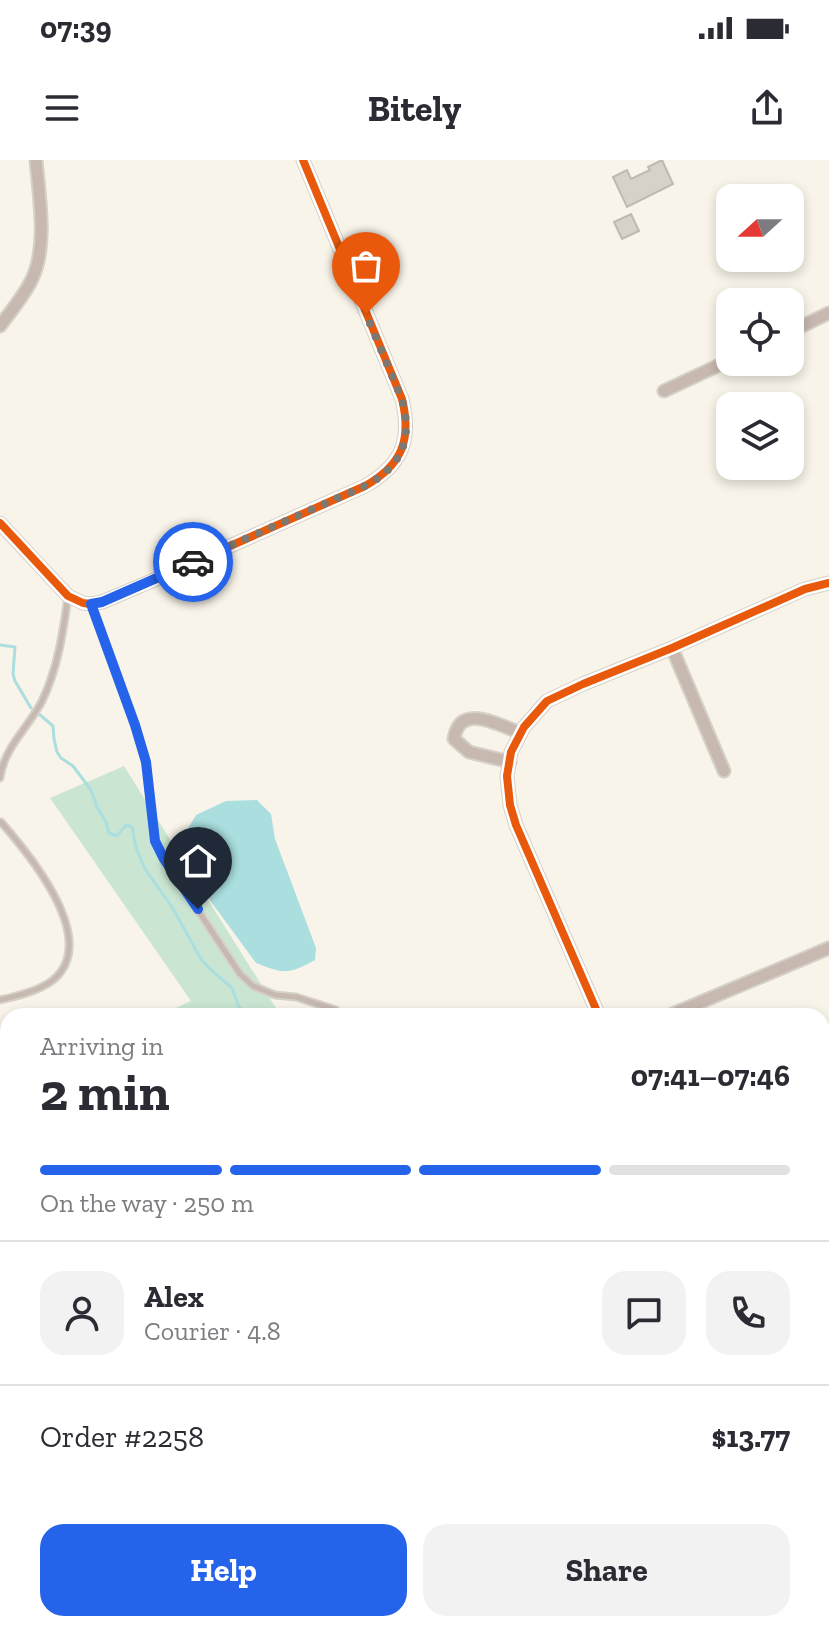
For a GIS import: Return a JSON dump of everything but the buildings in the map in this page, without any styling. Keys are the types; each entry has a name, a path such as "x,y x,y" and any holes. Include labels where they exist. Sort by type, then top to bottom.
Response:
{"street":[{"path":"0,326 26,290 37,268 41,239 36,160"},
{"path":"0,523 68,596 91,604 147,583 365,486 385,473 402,452 406,425 402,399 303,160"},
{"path":"804,325 829,313"},
{"path":"664,391 716,367"},
{"path":"596,1008 510,805 507,776 511,752 524,727 547,701 583,684 805,589 829,583"},
{"path":"672,648 724,771"},
{"path":"510,762 469,752 454,739 456,728 464,719 476,717 521,733"},
{"path":"702,1008 829,948"}],"lane":[{"path":"0,778 12,746 41,704 52,678 62,640 68,596"},
{"path":"91,604 146,762 155,841 164,859 240,974 253,986 275,995 296,997 330,1008"},
{"path":"0,821 46,880 68,933 68,956 53,980 0,1000"}],"green space":[{"path":"124,766 276,1008 176,1008 191,1001 50,798"}],"water":[{"path":"257,800 271,814 275,839 316,948 315,960 292,970 280,971 256,963 184,865 179,843 196,815 226,801"}],"waterway":[{"path":"0,645 15,647 13,674 31,708"},
{"path":"39,714 53,726 57,752 61,758 73,766 91,790 109,833 117,836 126,825 132,827 145,869 172,907 201,959 232,988 240,1008"}],"cycle path":[{"path":"0,523 68,596 91,604 147,583 365,486 396,460 406,427 402,399 303,160"},
{"path":"596,1008 510,805 507,776 511,752 524,727 547,701 583,684 805,589 829,583"}],"way so far":[{"path":"193,562 365,486 385,473 402,452 406,425 402,399 366,314"}],"route":[{"path":"193,562 91,604 146,762 155,841 198,909"}]}
